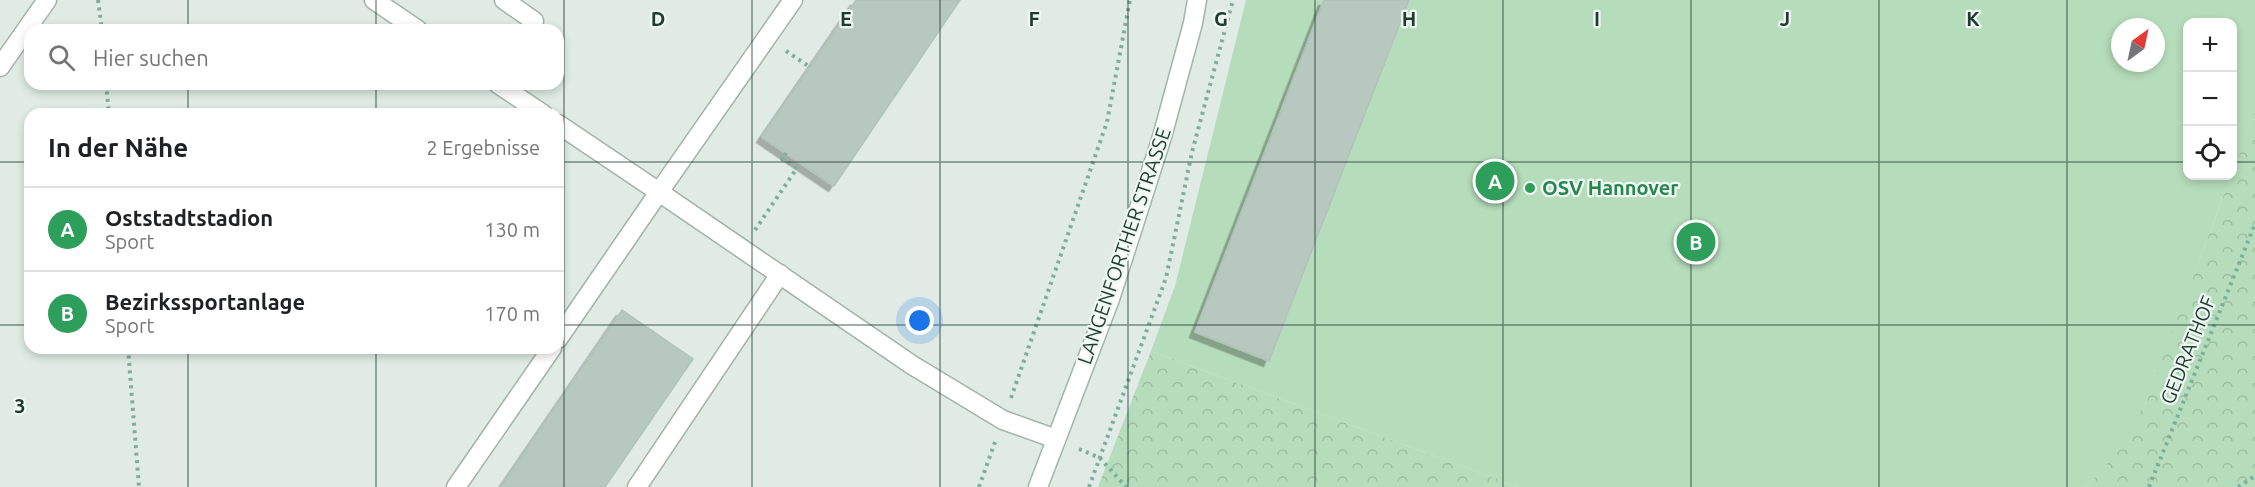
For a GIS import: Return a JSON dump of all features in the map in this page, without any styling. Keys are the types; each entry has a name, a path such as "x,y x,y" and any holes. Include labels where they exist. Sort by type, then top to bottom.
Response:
{"main road":[{"path":"30,24 47,0"},
{"path":"374,0 409,24"},
{"path":"504,0 534,21 532,24"},
{"path":"564,330 793,0"},
{"name":"LANGENFORTHER STRASSE","path":"1038,487 1110,299 1162,137 1193,23 1197,0"},
{"path":"0,68 24,33"},
{"path":"507,90 534,108"},
{"path":"564,128 912,365 1003,420 1056,439"},
{"path":"637,487 780,274"},
{"path":"456,487 548,354"}],"path":[{"path":"98,0 101,24"},
{"path":"978,487 1107,122 1130,0"},
{"path":"1089,487 1166,278 1192,152 1233,0"},
{"path":"107,90 108,108"},
{"path":"742,249 797,168 782,159 786,153"},
{"name":"GEDRATHOF","path":"2149,487 2255,224"},
{"path":"128,354 139,487"},
{"path":"1100,458 1126,487"},
{"path":"2238,487 2255,476"}],"green space":[{"path":"1246,0 2255,0 2255,112 2237,161 2237,18 2183,18 2183,180 2230,180 2144,407 2119,451 2084,487 1518,487 1151,351 1175,286"},
{"path":"2255,112 2255,487 2084,487 2112,458 2147,400 2230,180 2237,180 2237,160"},
{"path":"1151,351 1518,487 1098,487"}],"building":[{"path":"856,0 960,0 834,186 762,137"},
{"path":"1324,0 1409,0 1269,361 1195,332"},
{"path":"622,310 693,359 605,487 501,487"}],"place":[{"name":"Oststadtstadion","path":"1495,181"},
{"name":"OSV Hannover","path":"1530,188"},
{"name":"Bezirkssportanlage","path":"1696,242"}]}
